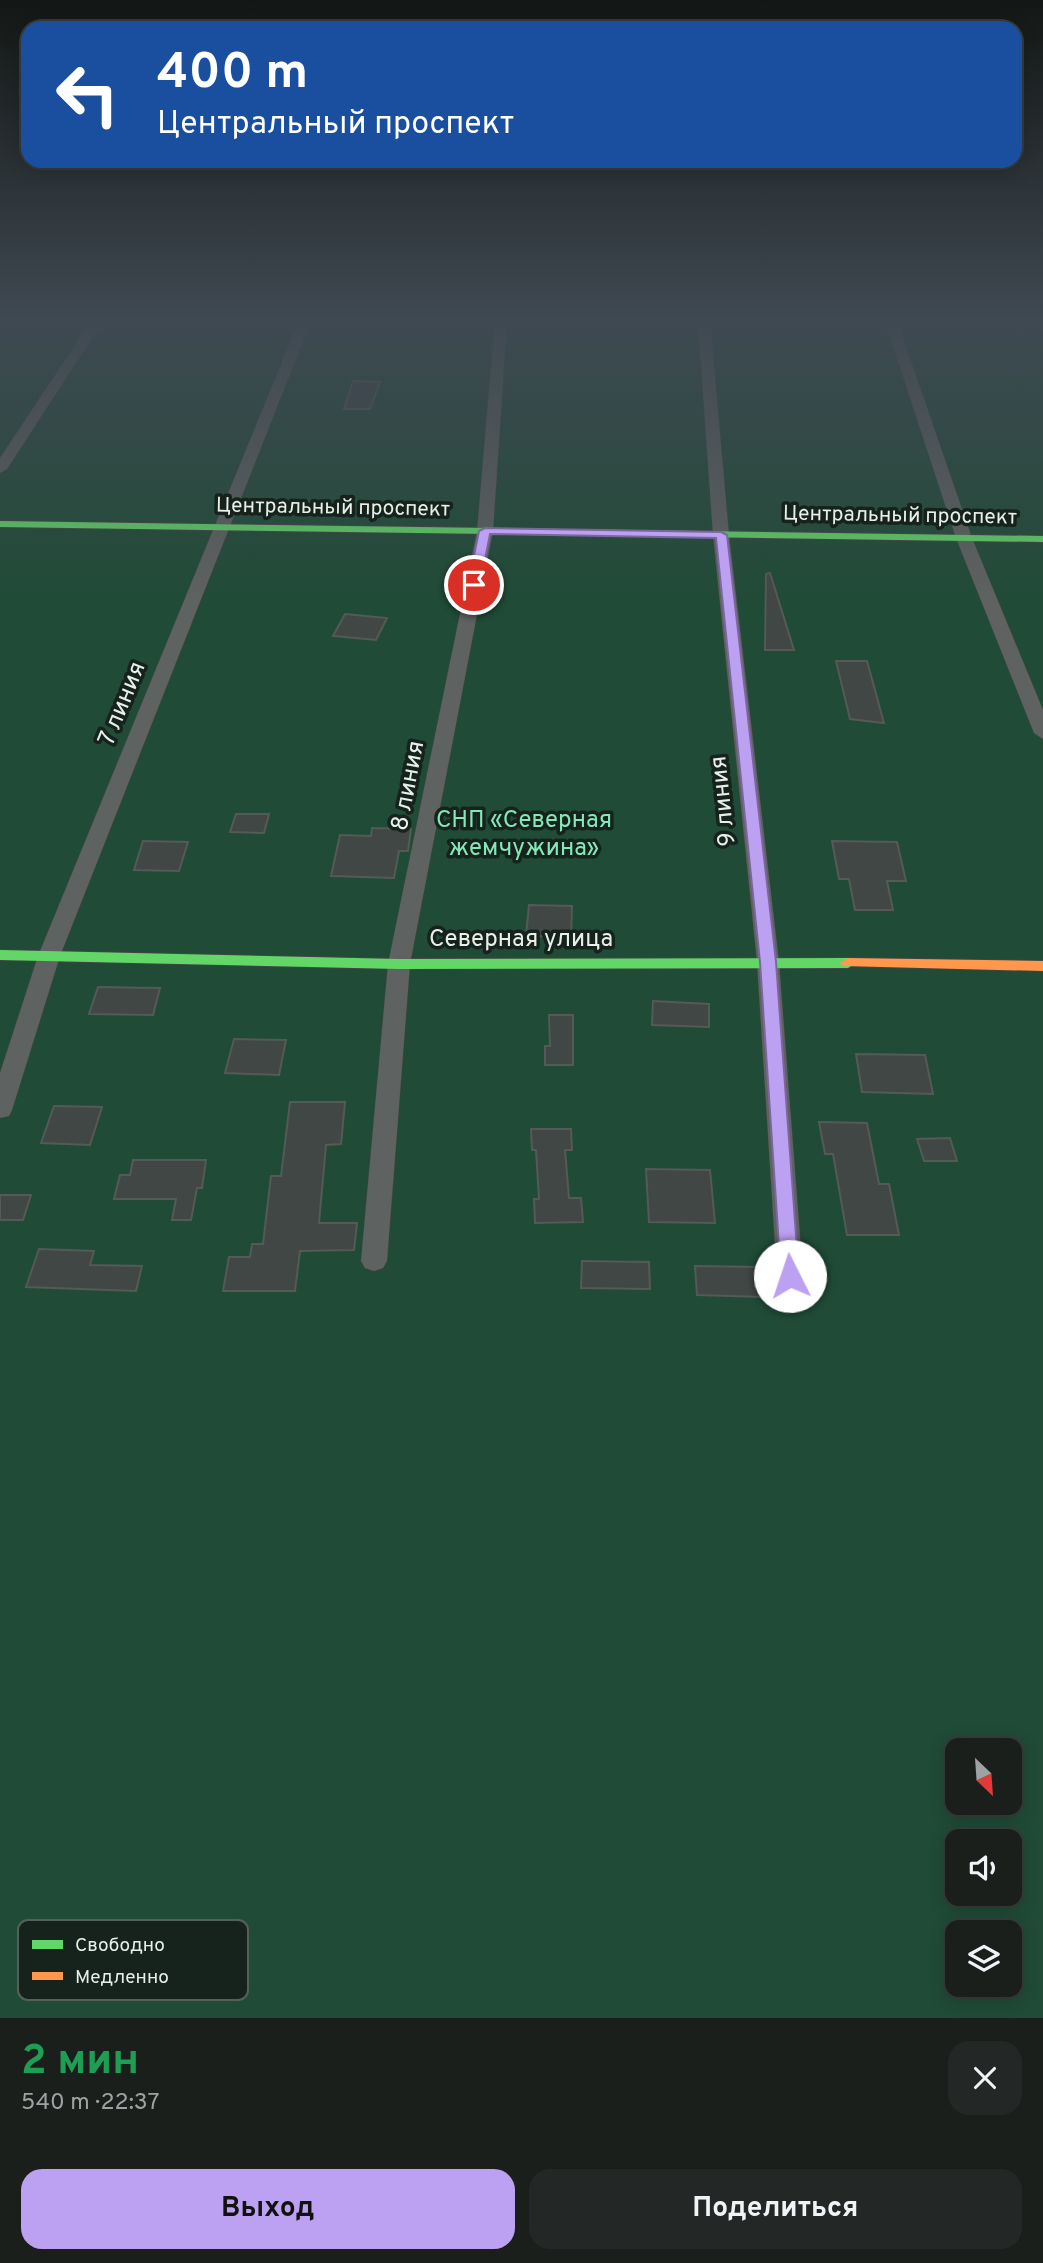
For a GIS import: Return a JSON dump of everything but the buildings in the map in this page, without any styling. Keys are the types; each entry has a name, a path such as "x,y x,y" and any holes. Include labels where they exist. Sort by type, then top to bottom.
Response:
{"street":[{"path":"0,470 36,415"},
{"name":"7 линия","path":"0,1110 49,956 266,415"},
{"name":"8 линия","path":"374,1261 399,964 485,531 494,415"},
{"name":"9 линия","path":"711,415 721,535 768,962 790,1276"},
{"path":"923,415 964,538 1043,733"},
{"name":"Центральный проспект","path":"0,524 1043,539"},
{"name":"Северная улица","path":"0,955 399,964 768,962 1043,966"}],"green space":[{"name":"СНП «Северная жемчужина»","path":"0,415 1043,415 1043,2018 0,2018"}],"traffic: fast":[{"path":"0,524 1043,539"},
{"path":"0,955 399,964 848,963"}],"traffic: slow":[{"path":"848,963 1043,966"}],"route":[{"path":"474,585 485,531 721,535 768,962 790,1276"}]}
